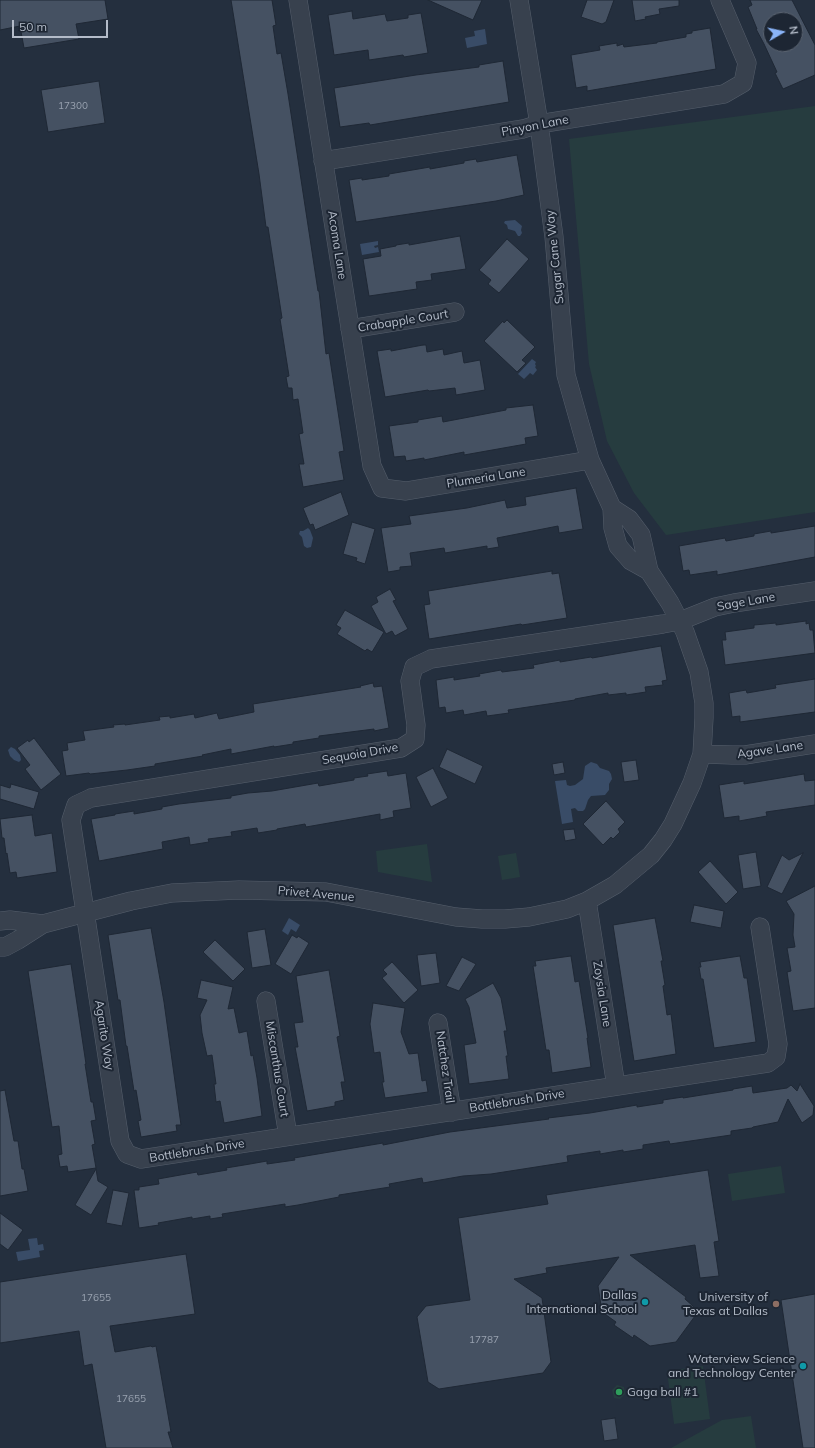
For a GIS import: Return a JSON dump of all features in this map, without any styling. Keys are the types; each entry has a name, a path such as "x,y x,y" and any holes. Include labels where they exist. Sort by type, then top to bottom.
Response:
{"street":[{"name":"Acoma Lane","path":"298,0 372,466 382,488"},
{"name":"Sugar Cane Way","path":"519,0 539,124 554,237 566,375 590,460 612,508 613,528 618,546 631,561 649,571"},
{"name":"Pinyon Lane","path":"324,161 724,94 743,83 747,63 720,0"},
{"name":"Crabapple Court","path":"350,329 456,312"},
{"name":"Plumeria Lane","path":"382,488 406,491 590,460"},
{"name":"Sugar Cane Way","path":"587,901 615,885 633,871 651,855 663,840 683,805 702,754 704,718 702,687 694,654 680,620 649,571 641,535 629,519 612,508"},
{"name":"Sage Lane","path":"680,620 715,607 815,591"},
{"name":"Sequoia Drive","path":"85,914 71,820 76,805 90,798 401,748 415,739 416,725 410,681 414,668 431,659 609,633 680,620"},
{"name":"Agave Lane","path":"702,754 732,756 745,755 815,744"},
{"name":"Privet Avenue","path":"0,947 18,940 43,924 131,901 172,893 215,890 326,892 456,917 482,919 529,917 561,911 587,901"},
{"name":"Zoysia Lane","path":"587,901 616,1086"},
{"name":"Agarito Way","path":"85,914 120,1140 127,1154"},
{"name":"Privet Avenue","path":"0,921 10,920 43,924"},
{"name":"Bottlebrush Drive","path":"127,1154 141,1159 768,1063 776,1056 778,1044 760,927"},
{"name":"Miscanthus Court","path":"266,1001 288,1136"},
{"name":"Natchez Trail","path":"438,1023 452,1112"}],"green space":[{"path":"815,106 815,512 666,535 634,493 607,441 589,364 569,139"},
{"path":"427,844 432,882 378,872 376,851"},
{"path":"516,853 520,877 502,880 498,856"},
{"path":"781,1166 785,1193 732,1201 728,1174"},
{"path":"703,1366 710,1419 674,1424 667,1371"},
{"name":"Gaga ball #1","path":"617,1385 624,1387 625,1394 620,1399 614,1398 612,1390"},
{"path":"751,1416 756,1448 671,1448 722,1420"}],"water":[{"path":"485,29 487,44 467,48 465,38 475,36 474,31"},
{"path":"515,220 522,226 522,233 520,236 518,236 515,231 508,229 507,225 504,223 505,221"},
{"path":"378,241 378,245 374,246 375,248 378,247 379,252 362,255 360,244"},
{"path":"532,359 536,362 535,367 537,370 533,375 530,373 524,379 518,374"},
{"path":"308,528 313,538 311,547 307,548 304,546 302,537 299,534 300,531"},
{"path":"11,747 20,755 21,760 19,762 10,756 8,750"},
{"path":"591,762 597,764 600,768 609,771 611,774 612,779 609,784 609,790 605,795 591,796 583,811 578,811 575,808 571,809 573,822 562,824 555,781 566,780 567,785 575,785 583,779 585,766"},
{"path":"289,918 300,925 296,932 291,929 288,935 282,931"},
{"path":"37,1238 38,1245 43,1244 44,1250 39,1251 40,1257 18,1261 16,1252 30,1250 28,1239"}],"building":[{"path":"0,0 105,0 108,19 76,24 79,39 24,48 20,26 0,30"},
{"path":"231,0 272,0 276,25 273,26 277,54 281,53 288,94 319,291 326,354 329,353 344,451 339,452 344,480 303,487 299,464 304,464 299,434 303,433 298,399 293,400 292,388 288,388 286,377 289,376 280,319 282,318 268,227 266,227"},
{"path":"428,0 482,0 473,20"},
{"path":"587,0 614,0 606,22 602,24 581,17"},
{"path":"632,0 679,0 679,6 659,9 660,14 635,21"},
{"path":"750,0 792,0 798,12 763,12 763,42 756,29 748,7 752,5"},
{"path":"352,11 353,19 385,14 387,21 408,18 408,15 421,13 428,53 369,60 368,50 334,55 328,15"},
{"path":"803,22 815,45 815,75 783,89 775,73 777,72 768,52 803,52"},
{"path":"710,28 716,69 587,91 587,86 576,88 571,55 600,50 599,46 617,43 617,46 623,44 624,47 657,43 686,37 686,34 692,33 692,31"},
{"path":"503,61 509,102 370,125 369,123 340,127 334,88 479,67 479,65"},
{"path":"99,81 105,123 48,132 41,90"},
{"path":"517,155 524,195 496,201 356,222 349,180 362,178 362,180 389,176 389,174 430,167 430,169 464,163 464,161 476,159 477,162"},
{"path":"460,236 466,269 431,274 432,280 416,282 417,289 369,296 363,259 381,256 380,249 396,245 409,243 409,245"},
{"path":"507,239 529,259 499,293 488,284 491,280 479,270"},
{"path":"507,320 535,347 522,360 526,363 517,372 484,341 503,321 504,323"},
{"path":"426,345 427,352 443,349 444,355 462,351 464,363 480,360 485,390 456,395 455,388 428,390 385,397 377,351 391,349 391,351"},
{"path":"533,405 538,436 525,438 526,444 464,455 464,452 424,460 424,458 406,461 405,456 394,457 389,426 418,422 418,420 442,416 443,422 506,410 506,408"},
{"path":"576,488 583,529 559,533 558,526 497,538 499,547 487,549 487,546 445,553 444,548 410,553 412,566 400,567 400,570 388,572 381,528 411,524 409,516 467,508 505,500 507,508 526,505 525,497"},
{"path":"341,492 349,515 315,530 313,524 310,525 303,508"},
{"path":"352,522 375,529 365,564 356,561 357,558 343,554"},
{"path":"815,526 815,557 717,575 717,571 690,575 689,570 683,571 679,546 725,538 726,541 771,531 771,533"},
{"path":"552,571 552,574 559,573 567,618 429,639 424,605 430,604 428,591"},
{"path":"390,589 396,600 393,601 408,629 395,636 392,631 386,634 371,606 378,602 376,597"},
{"path":"345,610 384,632 372,652 367,649 365,651 337,634 341,628 336,625"},
{"path":"806,621 806,624 809,623 810,630 813,630 815,653 725,665 722,640 726,640 725,632 754,628 754,625 776,623 776,625"},
{"path":"661,646 667,680 662,681 663,685 645,687 646,692 626,695 626,693 608,695 608,693 575,700 508,710 509,713 487,716 486,711 464,715 463,710 446,713 445,707 439,708 436,680 454,677 454,680 480,676 479,674 501,670 502,672 534,668 533,665 560,660 560,662 592,658"},
{"path":"815,679 815,712 740,722 740,716 732,717 729,693 746,690 747,693 776,688 775,685"},
{"path":"373,683 374,687 382,686 389,728 374,731 374,729 319,736 319,738 293,742 293,744 231,754 231,749 202,755 203,756 155,764 155,766 66,776 62,751 68,750 67,743 85,740 83,731 114,727 113,725 125,725 160,720 159,717 170,716 170,718 194,714 195,718 217,713 219,719 254,712 253,704 361,687 360,686"},
{"path":"34,738 61,774 41,790 25,769 30,765 17,748 28,740 29,742"},
{"path":"447,749 483,766 475,784 439,767"},
{"path":"636,760 639,780 624,782 621,762"},
{"path":"563,762 565,773 554,775 552,764"},
{"path":"433,768 448,798 431,807 416,777"},
{"path":"387,771 388,776 406,773 411,808 393,811 394,817 380,820 380,814 306,827 305,824 258,833 257,828 231,832 232,836 208,839 209,842 190,845 189,837 162,842 163,849 99,861 91,819 134,811 134,814 179,804 231,798 231,796 248,793 272,791 318,783 319,786 354,780 354,778 368,776 367,774"},
{"path":"804,774 805,781 815,780 815,805 766,812 767,816 739,821 739,816 724,818 719,785 744,781 744,784"},
{"path":"11,784 39,792 34,809 0,799 0,785 10,788"},
{"path":"606,801 625,822 618,829 620,832 613,839 611,837 603,845 583,824"},
{"path":"32,815 35,836 52,833 57,872 17,878 16,872 10,873 4,838 2,838 0,819"},
{"path":"574,829 576,839 565,841 563,830"},
{"path":"756,852 761,886 743,889 738,855"},
{"path":"803,853 782,894 767,887 782,855 789,860"},
{"path":"710,861 738,892 726,904 698,872"},
{"path":"815,886 815,1008 793,1011 787,972 791,971 787,948 795,947 793,935 794,914 786,901"},
{"path":"694,905 724,911 721,928 690,922"},
{"path":"655,918 663,961 661,961 665,985 663,986 667,1015 671,1014 676,1054 634,1061 613,925"},
{"path":"151,928 164,1002 181,1125 176,1125 177,1131 141,1137 138,1121 141,1120 136,1090 134,1091 108,935"},
{"path":"265,929 271,965 252,968 247,932"},
{"path":"292,935 297,938 298,936 309,943 291,974 275,964"},
{"path":"215,940 245,969 233,981 203,952"},
{"path":"436,953 440,983 421,986 417,955"},
{"path":"571,956 575,982 579,981 591,1067 552,1073 549,1050 546,1050 533,966 536,966 535,961"},
{"path":"740,956 744,978 747,978 756,1042 714,1048 703,979 701,979 699,967 701,967 700,962"},
{"path":"462,957 476,964 459,991 446,986"},
{"path":"392,962 418,990 404,1003 382,978 387,974 383,970"},
{"path":"71,964 91,1102 93,1102 96,1120 91,1121 95,1144 92,1145 96,1168 68,1172 67,1166 60,1167 58,1155 62,1154 59,1126 52,1127 28,971"},
{"path":"329,970 340,1036 337,1037 345,1082 341,1082 344,1100 335,1102 335,1106 307,1111 295,1047 298,1047 294,1023 303,1022 296,976"},
{"path":"201,980 233,987 228,1009 234,1008 239,1033 247,1031 251,1056 253,1055 262,1116 224,1123 220,1101 216,1102 214,1084 216,1084 212,1055 207,1056 202,1033 200,1015 207,1000 197,998"},
{"path":"493,983 501,998 507,1031 504,1031 508,1056 506,1056 509,1079 469,1084 464,1045 476,1043 469,1007 465,999"},
{"path":"373,1003 405,1008 401,1032 409,1054 418,1053 422,1081 426,1080 428,1092 385,1098 382,1082 384,1082 380,1052 374,1053 370,1024"},
{"path":"800,1084 814,1106 813,1115 802,1123 788,1099 778,1122 731,1131 731,1135 670,1144 669,1141 643,1145 643,1149 623,1152 623,1150 600,1154 600,1151 567,1156 568,1162 491,1174 463,1176 423,1183 422,1178 389,1184 390,1187 339,1195 339,1197 298,1205 285,1207 285,1204 222,1214 223,1217 210,1219 210,1216 192,1219 192,1217 139,1228 134,1190 139,1190 139,1187 159,1184 158,1179 197,1172 198,1175 227,1170 226,1168 267,1161 267,1164 295,1160 294,1158 383,1143 383,1145 450,1132 549,1119 548,1118 637,1105 637,1107 663,1103 663,1100 752,1086 753,1093 787,1088 791,1085 797,1091"},
{"path":"5,1090 14,1141 18,1141 22,1169 24,1169 28,1191 0,1196 0,1091"},
{"path":"96,1169 98,1181 108,1187 91,1215 75,1205"},
{"path":"708,1170 719,1241 714,1242 719,1276 700,1278 695,1245 630,1255 686,1297 685,1299 693,1306 695,1316 676,1342 650,1346 634,1335 633,1338 614,1325 616,1322 602,1312 598,1286 619,1257 546,1268 547,1273 514,1279 542,1298 551,1362 543,1373 439,1389 428,1382 417,1317 426,1306 470,1300 458,1218 548,1204 546,1195"},
{"path":"113,1190 129,1193 122,1226 106,1223"},
{"path":"0,1213 23,1230 8,1250 0,1244"},
{"path":"186,1254 195,1314 110,1326 115,1352 156,1346 171,1432 168,1432 173,1448 106,1448 92,1364 84,1366 79,1331 0,1343 0,1282"},
{"name":"Waterview Science and Technology Center","path":"815,1294 815,1448 803,1448 781,1300"},
{"path":"615,1418 618,1439 604,1441 601,1420"}],"place":[{"name":"Dallas International School","path":"645,1302"},
{"name":"University of Texas at Dallas","path":"776,1304"},
{"name":"Waterview Science and Technology Center","path":"803,1366"},
{"name":"Gaga ball #1","path":"619,1392"}]}
